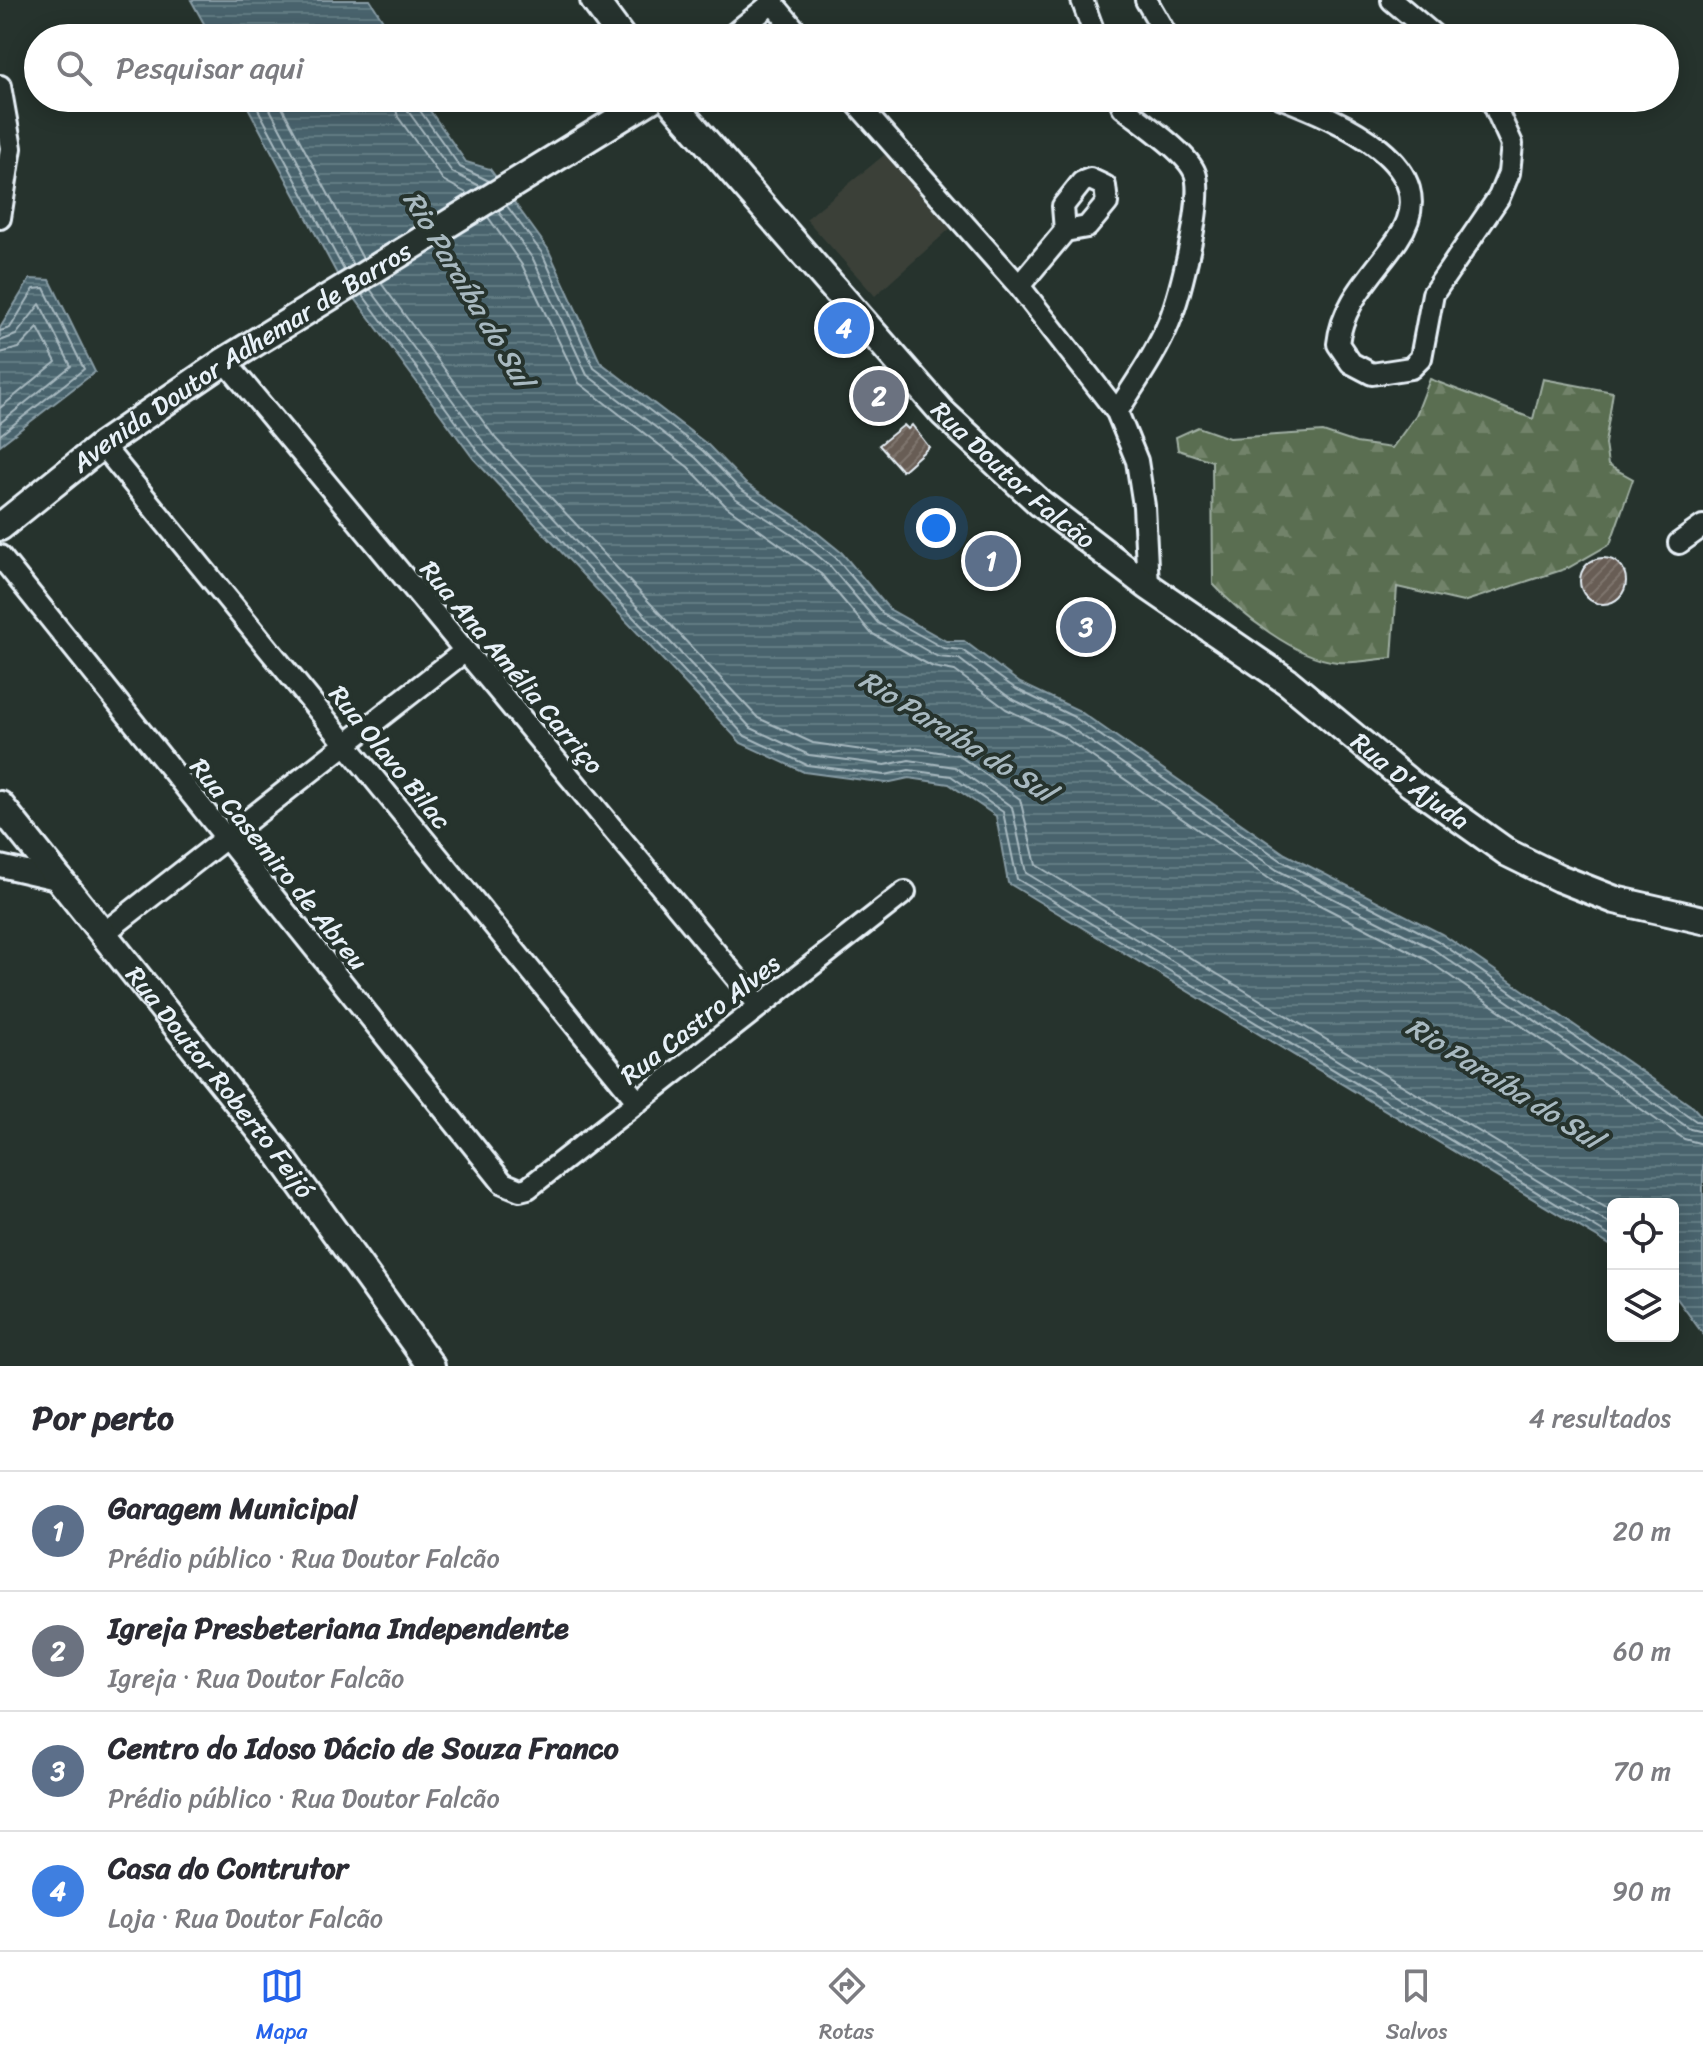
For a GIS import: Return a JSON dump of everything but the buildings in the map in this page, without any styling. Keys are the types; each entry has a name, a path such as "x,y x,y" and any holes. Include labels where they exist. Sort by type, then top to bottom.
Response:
{"main road":[{"path":"594,0 612,24"},
{"name":"Avenida Doutor Adhemar de Barros","path":"0,527 102,445 225,361 631,112"},
{"name":"Rua Doutor Falcão","path":"680,112 943,413 1040,503 1148,586"},
{"name":"Rua D'Ajuda","path":"1148,586 1288,682 1411,784 1508,853 1615,900 1703,920"},
{"name":"Rua Doutor Roberto Feijó","path":"0,805 276,1150 431,1366"}],"street":[{"path":"1082,0 1091,24"},
{"path":"1146,0 1160,24"},
{"path":"745,24 771,2 790,24"},
{"path":"1391,2 1419,24"},
{"path":"0,86 11,148 0,218"},
{"path":"864,112 1019,286 1117,412 1137,461 1144,506 1148,586"},
{"path":"1117,412 1154,354 1170,319 1198,205 1195,173 1184,158 1129,112"},
{"path":"1313,112 1383,150 1407,180 1411,199 1407,226 1347,309 1338,344 1351,363 1372,374 1411,368 1421,358 1433,294 1499,197 1509,173 1512,144 1497,112"},
{"path":"1019,286 1065,231"},
{"name":"Rua Ana Amélia Carriço","path":"225,361 759,1005"},
{"name":"Rua Olavo Bilac","path":"102,445 638,1102"},
{"path":"1679,543 1703,526"},
{"name":"Rua Casemiro de Abreu","path":"0,556 503,1183 520,1190 528,1188"},
{"path":"104,933 465,651"},
{"path":"0,866 61,880"},
{"name":"Rua Castro Alves","path":"528,1188 905,892"}],"shaded area":[{"path":"889,151 953,226 875,296 806,219"}],"green space":[{"path":"1430,379 1533,419 1543,379 1613,392 1605,444 1608,465 1633,479 1610,544 1568,568 1463,602 1397,587 1392,658 1337,662 1304,652 1253,621 1213,584 1212,461 1178,450 1176,437 1198,427 1229,438 1323,432 1356,443 1392,448 1416,415"}],"water":[{"path":"191,0 370,0 385,24 204,24"},
{"name":"Rio Paraíba do Sul","path":"250,112 431,112 466,162 490,169 548,249 600,362 708,445 745,483 804,522 842,553 889,609 946,641 964,641 1020,683 1078,710 1285,854 1442,934 1693,1107 1703,1118 1703,1334 1679,1301 1679,1198 1607,1198 1607,1243 1008,883 996,816 949,784 909,778 886,783 804,772 741,743 473,458 337,274"},
{"path":"30,279 50,280 95,372 0,445 0,328"}],"place":[{"name":"Casa do Contrutor","path":"844,328"},
{"name":"Igreja Presbeteriana Independente","path":"879,396"},
{"name":"Garagem Municipal","path":"991,561"},
{"name":"Centro do Idoso Dácio de Souza Franco","path":"1086,627"}]}
